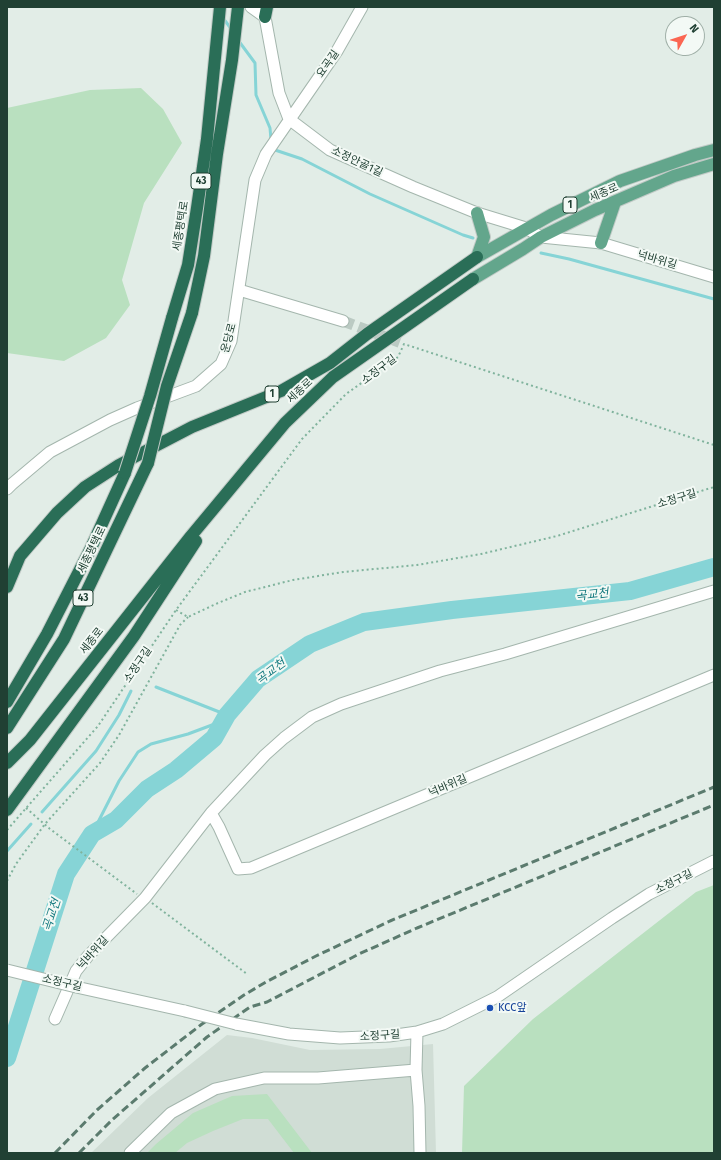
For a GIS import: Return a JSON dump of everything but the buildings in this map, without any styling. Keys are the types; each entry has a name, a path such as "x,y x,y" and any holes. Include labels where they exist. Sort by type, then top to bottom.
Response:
{"highway":[{"name":"세종평택로","path":"7,702 47,634 91,548 125,473 150,396 188,265 206,139 220,7"},
{"name":"세종평택로","path":"7,728 64,639 148,463 167,386 192,313 204,256 216,154 232,60 238,7"},
{"name":"세종로","path":"7,586 20,556 57,513 85,487 119,465 192,427 281,391 330,362 477,257"},
{"name":"세종로","path":"7,763 30,740 233,484 285,423 333,377 473,279"},
{"path":"7,810 134,636 233,484"},
{"path":"7,565 16,550 57,513"}],"main road":[{"name":"세종로","path":"477,257 526,228 620,181 695,155 714,150"},
{"name":"세종로","path":"473,279 541,237 674,176 714,164"},
{"path":"601,243 615,202"},
{"path":"477,213 484,236 477,257"}],"street":[{"path":"252,7 266,12 279,93 289,119"},
{"name":"요곡길","path":"289,119 337,51 362,7"},
{"name":"운당로","path":"7,489 50,452 110,420 137,408 196,386 221,364 231,341 255,180 266,154 289,119"},
{"name":"소정안골1길","path":"289,119 330,150 413,187 477,213 526,228 541,237"},
{"name":"넉바위길","path":"541,237 601,243 714,277"},
{"path":"239,290 343,321"},
{"name":"넉바위길","path":"55,1019 76,971 88,956 142,897 211,813 265,754 312,717 334,707 440,671 505,654 714,591"},
{"name":"넉바위길","path":"211,813 238,869 251,868 714,675"},
{"name":"소정구길","path":"7,970 236,1024 289,1034 340,1038 389,1036 417,1032 443,1024 497,997 649,894 714,861"},
{"path":"417,1032 416,1070 420,1153"},
{"path":"130,1153 171,1113 215,1089 264,1078 318,1078 416,1070"}],"path":[{"name":"소정구길","path":"7,830 98,726 176,610 302,439 346,394 398,357 404,344 714,446"},
{"name":"소정구길","path":"188,617 245,592 293,580 343,572 417,565 481,554 557,536 714,487"},
{"path":"7,881 16,864 45,824 100,763 119,736 180,625 188,617 176,610"},
{"path":"26,808 50,829 247,974"}],"shaded area":[{"path":"227,1035 252,1038 310,1050 380,1049 433,1044 436,1153 91,1153 148,1098"}],"green space":[{"path":"141,88 163,109 182,143 144,203 122,280 130,305 106,338 64,361 7,353 7,108 90,90"},
{"path":"714,885 714,1153 462,1153 464,1086 533,1019 696,892"},
{"path":"267,1094 312,1153 294,1153 268,1119 243,1119 187,1143 175,1153 147,1153 193,1113 232,1096"}],"waterway":[{"path":"223,18 232,30"},
{"path":"238,40 255,63 256,95 270,128 271,140"},
{"path":"272,149 302,159 370,194 473,238"},
{"path":"541,253 569,259 714,299"},
{"name":"곡교천","path":"7,1058 66,874 92,834 116,820 147,789 176,770 214,738 227,715 258,679 310,644 364,622 452,610 630,591 714,567"},
{"path":"156,687 227,715"},
{"path":"42,812 96,751 119,715 131,691"},
{"path":"92,834 119,781 138,752 151,744 188,734 212,725 227,715"},
{"path":"7,851 31,824"}],"tunnel":[{"path":"343,321 404,344"}],"railway":[{"path":"55,1153 97,1110 145,1068 202,1024 244,995 266,982 316,956 390,921 714,787"},
{"path":"79,1153 112,1120 207,1037 250,1007 267,1002 359,954 417,928 714,805"}],"place":[{"name":"KCC앞","path":"490,1008"}]}
